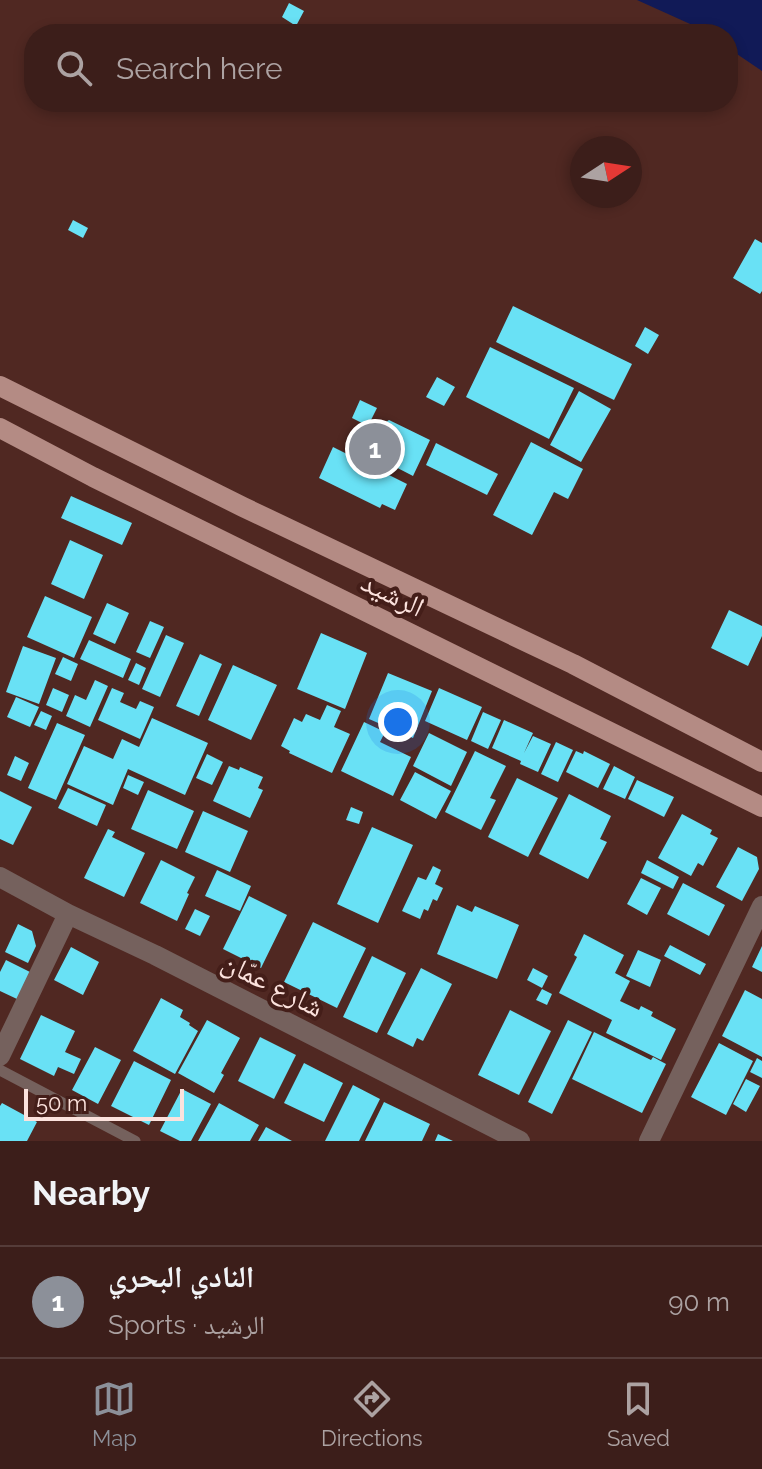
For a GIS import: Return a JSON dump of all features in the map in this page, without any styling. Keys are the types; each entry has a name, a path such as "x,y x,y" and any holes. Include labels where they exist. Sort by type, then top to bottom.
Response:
{"main road":[{"name":"الرشيد","path":"0,386 243,507 573,664 762,762"},
{"name":"الرشيد","path":"1,433 762,807"}],"street":[{"name":"شارع عمّان","path":"0,877 520,1141"},
{"path":"649,1141 762,906"},
{"path":"0,1056 68,914"}],"lane":[{"path":"0,1070 135,1141"}],"shaded area":[{"path":"637,0 762,0 762,71 738,55 738,24 690,24"}],"building":[{"path":"289,3 304,11 297,24 282,17"},
{"path":"73,220 88,228 83,238 68,230"},
{"path":"755,239 762,243 760,294 733,278"},
{"path":"513,306 632,364 614,400 496,342"},
{"path":"645,327 659,335 648,354 635,346"},
{"path":"490,347 574,388 549,439 466,397"},
{"path":"437,377 455,387 444,406 426,397"},
{"path":"579,391 611,409 581,462 550,445"},
{"path":"360,400 377,408 368,426 352,418"},
{"path":"389,420 430,440 413,476 353,445"},
{"path":"531,442 583,469 568,499 554,492 532,535 493,515"},
{"path":"436,443 498,474 487,495 426,465"},
{"path":"333,447 407,484 395,510 382,504 380,508 319,478"},
{"path":"71,496 132,523 122,545 61,518"},
{"path":"70,540 103,555 84,599 51,584"},
{"path":"45,596 92,617 74,658 27,637"},
{"path":"107,603 129,613 115,644 93,634"},
{"path":"729,610 762,626 762,636 748,666 711,648"},
{"path":"150,621 164,627 150,658 136,652"},
{"path":"321,633 367,653 345,709 297,689"},
{"path":"166,635 184,643 160,697 142,689"},
{"path":"89,640 131,659 123,678 80,659"},
{"path":"23,646 56,658 39,704 6,692"},
{"path":"200,654 222,664 199,716 176,706"},
{"path":"63,657 78,664 71,681 55,674"},
{"path":"136,663 146,668 139,685 128,680"},
{"path":"233,665 277,685 251,740 208,720"},
{"path":"388,673 432,691 413,738 369,719"},
{"path":"95,680 108,686 90,727 66,716 75,695 86,700"},
{"path":"53,688 69,695 62,712 46,705"},
{"path":"112,688 124,693 120,702 136,709 140,701 154,707 140,739 98,720"},
{"path":"439,688 482,707 467,740 425,721"},
{"path":"16,697 39,707 30,727 7,717"},
{"path":"327,705 341,711 334,727 350,734 332,773 289,753 281,746 294,718 302,722 306,714 320,720"},
{"path":"41,711 52,716 46,730 34,725"},
{"path":"483,712 501,720 488,749 471,741"},
{"path":"152,718 208,743 185,795 128,769 113,805 67,784 84,746 113,759 122,739 139,747"},
{"path":"504,720 533,733 524,753 533,736 551,744 538,772 492,748"},
{"path":"364,722 385,732 380,742 411,757 393,796 341,771"},
{"path":"57,723 85,735 56,800 28,788"},
{"path":"429,733 467,752 451,786 413,766"},
{"path":"556,742 573,750 558,782 541,774"},
{"path":"475,751 506,766 490,798 496,800 481,830 445,812"},
{"path":"576,751 583,754 584,751 610,764 598,788 566,772"},
{"path":"207,754 223,762 212,785 196,778"},
{"path":"15,756 29,763 21,781 7,775"},
{"path":"229,766 239,770 240,767 263,777 258,788 263,790 250,818 213,801"},
{"path":"614,766 635,777 625,799 603,789"},
{"path":"415,772 451,791 436,819 400,800"},
{"path":"128,775 144,782 138,795 123,788"},
{"path":"517,778 558,798 528,857 488,837"},
{"path":"637,780 674,797 664,817 628,799"},
{"path":"68,788 106,805 97,826 58,808"},
{"path":"148,790 194,811 177,849 131,829"},
{"path":"0,791 32,807 13,845 0,839"},
{"path":"569,794 611,816 600,839 607,842 588,879 539,854"},
{"path":"351,807 363,812 359,824 346,820"},
{"path":"203,811 248,831 230,872 185,852"},
{"path":"682,814 712,830 710,834 718,838 703,866 698,863 691,876 658,858"},
{"path":"372,827 413,845 378,923 337,904"},
{"path":"108,829 115,832 112,837 145,853 124,897 84,878"},
{"path":"738,847 757,857 759,869 742,901 716,887"},
{"path":"161,860 195,877 177,921 140,903"},
{"path":"647,860 679,877 673,889 641,873"},
{"path":"433,866 441,870 435,884 443,888 437,901 433,899 420,919 402,911 418,877 426,880"},
{"path":"217,870 251,886 240,911 205,896"},
{"path":"641,878 661,888 647,915 627,904"},
{"path":"683,883 725,905 709,936 667,914"},
{"path":"249,896 287,915 261,968 223,949"},
{"path":"457,905 472,912 475,906 519,925 497,979 437,954"},
{"path":"195,909 210,916 200,936 185,929"},
{"path":"313,922 366,948 337,1008 284,982"},
{"path":"18,924 32,931 36,946 28,963 5,952"},
{"path":"584,934 624,955 615,973 630,981 620,1001 639,1010 641,1006 653,1012 651,1016 676,1029 661,1060 606,1033 612,1020 559,993 577,957 574,955"},
{"path":"670,945 706,964 700,975 664,956"},
{"path":"762,946 762,972 752,967"},
{"path":"71,947 99,962 83,995 54,980"},
{"path":"638,950 661,960 650,987 626,976"},
{"path":"372,956 406,973 377,1033 343,1017"},
{"path":"6,960 30,972 17,999 0,991 0,972"},
{"path":"421,968 452,984 423,1041 417,1038 413,1047 387,1034"},
{"path":"533,968 548,976 542,988 527,980"},
{"path":"542,989 552,994 547,1005 536,1000"},
{"path":"745,990 762,999 762,1057 722,1036"},
{"path":"161,998 183,1010 180,1017 198,1031 175,1074 133,1051"},
{"path":"510,1010 551,1031 519,1095 478,1075"},
{"path":"41,1015 75,1031 65,1052 81,1059 74,1074 58,1067 54,1076 20,1059"},
{"path":"207,1020 240,1038 214,1093 178,1073"},
{"path":"568,1020 592,1032 552,1114 528,1102"},
{"path":"594,1032 651,1060 653,1057 666,1064 642,1113 572,1079"},
{"path":"260,1037 296,1055 274,1099 238,1081"},
{"path":"719,1043 753,1061 726,1115 691,1097"},
{"path":"95,1047 121,1060 98,1104 72,1090"},
{"path":"757,1058 762,1061 762,1078 750,1072"},
{"path":"134,1061 171,1080 149,1125 111,1106"},
{"path":"304,1063 343,1083 324,1122 284,1103"},
{"path":"746,1079 760,1086 746,1112 733,1104"},
{"path":"353,1085 380,1099 359,1141 325,1141"},
{"path":"182,1089 211,1104 191,1141 180,1141 160,1131"},
{"path":"384,1102 430,1124 422,1141 365,1141"},
{"path":"2,1103 37,1122 27,1141 0,1141"},
{"path":"219,1103 259,1125 250,1141 198,1141"},
{"path":"266,1127 292,1141 258,1141"},
{"path":"438,1134 453,1141 435,1141"}],"place":[{"name":"النادي البحري","path":"375,449"}]}
